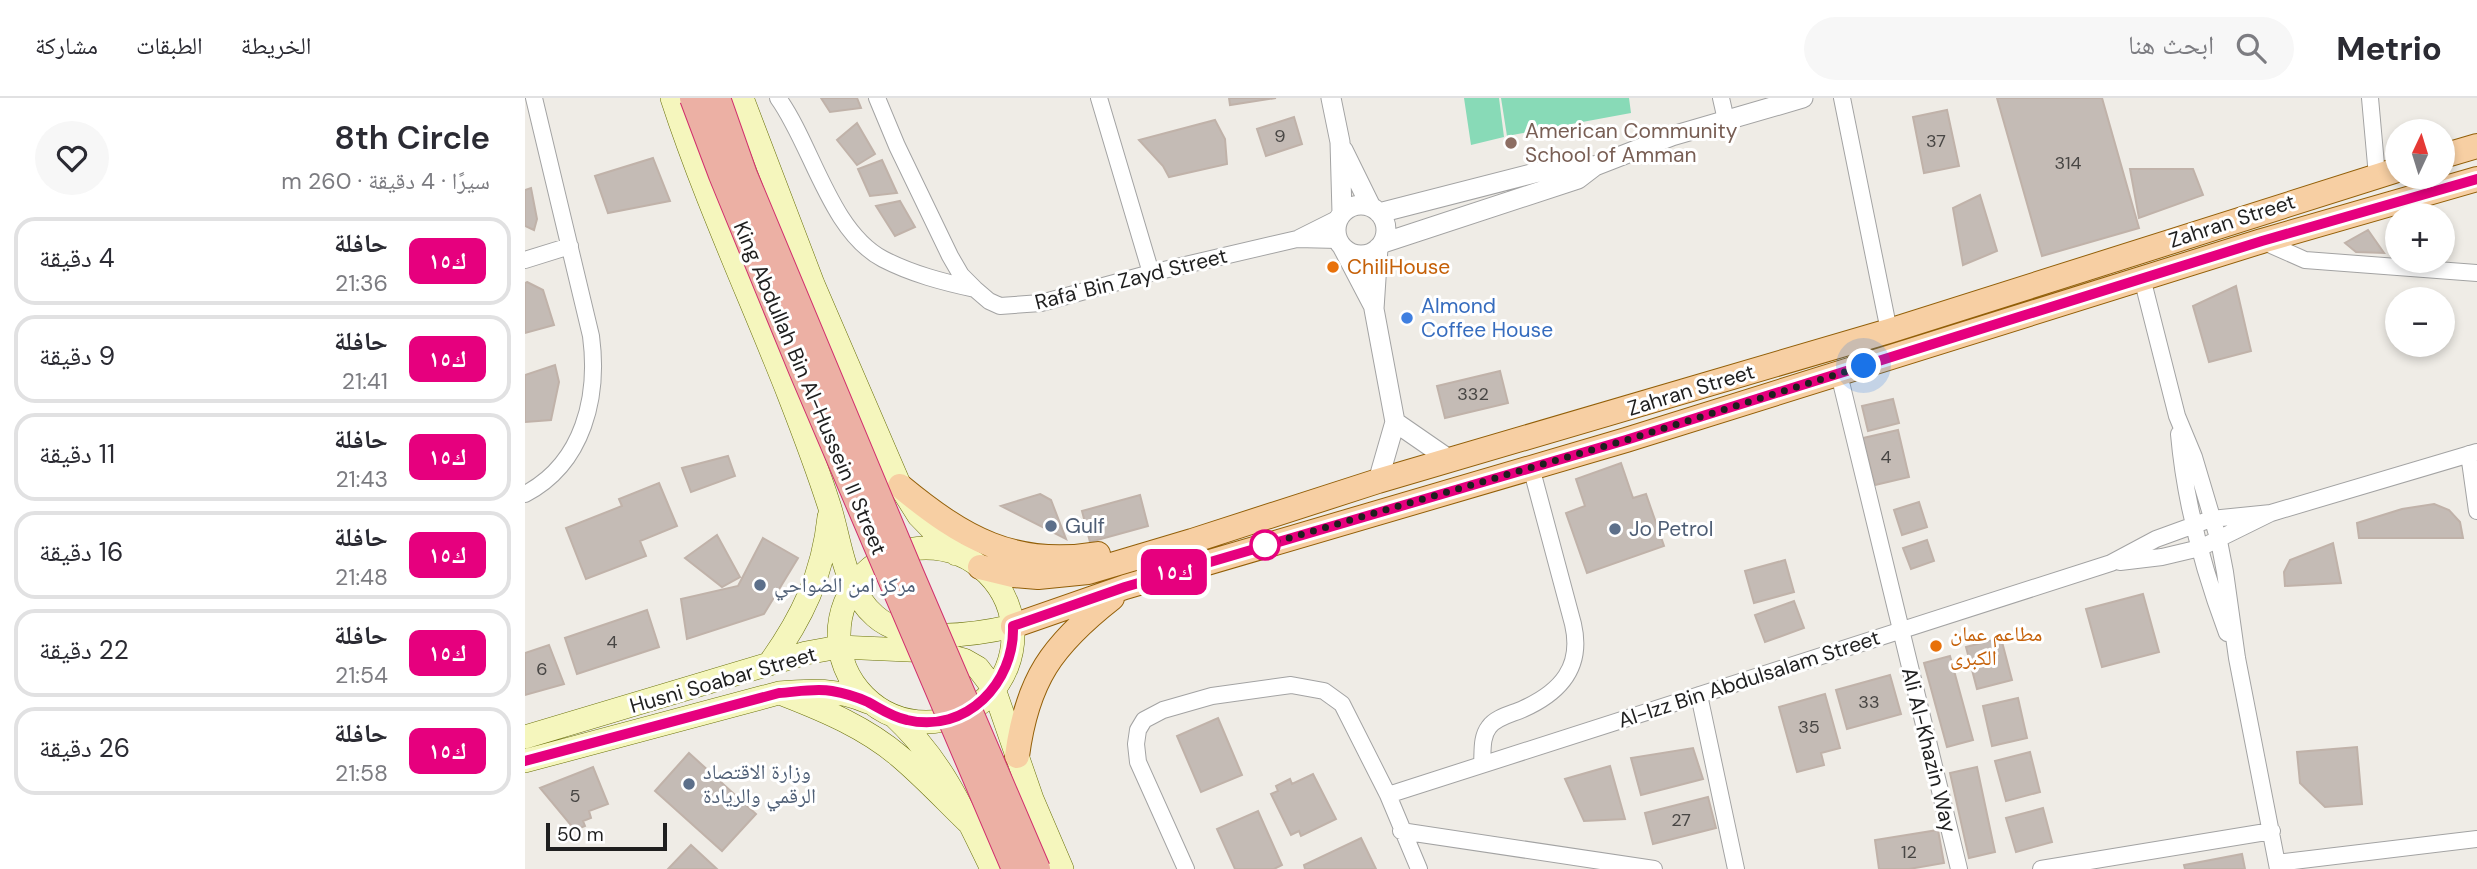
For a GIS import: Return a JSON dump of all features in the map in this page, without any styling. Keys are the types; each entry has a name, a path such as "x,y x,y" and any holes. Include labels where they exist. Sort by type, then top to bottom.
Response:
{"highway":[{"name":"King Abdullah Bin Al-Hussein II Street","path":"693,98 801,370 1015,869"},
{"name":"King Abdullah Bin Al-Hussein II Street","path":"717,98 755,200 1037,869"}],"main road":[{"path":"672,98 741,281 789,395 830,507 853,586 875,616 892,628 939,634 970,633 1013,626"},
{"path":"742,98 813,284 900,486 919,516 956,554"},
{"path":"2455,152 2477,146"},
{"name":"Zahran Street","path":"979,567 1013,575 1038,577 1088,572 1378,481 1889,331 2385,174"},
{"name":"Zahran Street","path":"1013,626 1125,587 1839,374 2262,241 2477,179"},
{"path":"830,507 853,518 878,521 890,517 895,511 900,486"},
{"path":"900,486 949,524 998,547 1031,557 1060,559 1192,541"},
{"path":"769,664 796,626 806,605 821,559 830,507"},
{"path":"895,717 920,722 946,720 971,710 994,689 1008,665 1014,640 1005,598 994,581 979,567 956,554 943,550 917,549 892,555 870,569 853,586 840,619 839,647 847,673 857,689 871,703 895,717 922,743 957,795 992,869"},
{"path":"1019,763 1027,703 1045,666 1068,636 1125,587"},
{"name":"Husni Soabar Street","path":"525,737 806,653 839,647 931,651 949,655 978,668 994,689"},
{"path":"994,689 1019,763 1062,869"},
{"name":"Husni Soabar Street","path":"525,761 779,693 825,691 871,703"},
{"path":"779,693 821,709 873,737 898,755 970,824"},
{"path":"957,795 968,770 983,762 1002,759 1019,763"}],"street":[{"path":"525,494 550,476 580,435 591,402 594,372 591,336 534,98"},
{"path":"778,98 792,118"},
{"path":"786,98 792,118 835,207 856,237 881,258 925,277 975,289"},
{"name":"Rafa' Bin Zayd Street","path":"877,98 897,146 961,275 975,289 1000,306 1024,306 1297,239 1341,216"},
{"path":"1099,98 1151,273"},
{"path":"1331,98 1340,142 1341,216 1337,225 1340,243 1374,309"},
{"path":"1721,98 1726,120"},
{"path":"1340,243 1350,252 1359,255 1369,253 1380,246 1578,179 1595,166 1672,136 1803,98"},
{"path":"1842,98 1889,331"},
{"path":"2369,98 2385,165"},
{"path":"1340,142 1386,227 1380,246 1374,309 1395,422 1378,481"},
{"path":"1341,216 1355,206 1375,210 1570,164 1595,166"},
{"name":"Rafa' Bin Zayd Street","path":"1297,239 1340,243"},
{"path":"2262,241 2305,260 2477,273"},
{"path":"525,260 570,246"},
{"path":"2142,278 2177,416 2194,457 2219,541 2237,658 2278,866 2477,839"},
{"name":"Ali Al-Khazin Way","path":"1839,374 1959,869"},
{"path":"2177,416 2182,465 2193,524 2215,600 2237,658"},
{"path":"1395,422 1450,460"},
{"path":"2473,453 2477,511"},
{"name":"Al-Izz Bin Abdulsalam Street","path":"1388,795 2111,563 2156,539 2193,524 2211,519 2271,513 2473,453"},
{"path":"1482,764 1483,739 1487,728 1551,693 1566,677 1575,656 1576,634 1531,467"},
{"name":"Al-Izz Bin Abdulsalam Street","path":"2111,563 2162,557 2200,548 2219,541 2271,513"},
{"path":"1187,869 1138,762 1138,730 1144,720 1174,706 1212,696 1291,685 1324,691 1342,704 1388,795 1419,869"},
{"path":"1699,695 1736,869"},
{"path":"1401,831 1654,869"},
{"path":"2041,869 2272,831"}],"green space":[{"path":"1464,98 1499,98 1504,137 1471,145"},
{"path":"1501,98 1629,98 1631,113 1507,136"}],"building":[{"path":"821,98 857,98 861,108 830,112"},
{"path":"1229,98 1276,98 1230,105"},
{"path":"1997,98 2102,98 2139,228 2042,256"},
{"path":"1947,110 1959,166 1924,173 1913,117"},
{"path":"1294,117 1302,144 1266,156 1257,129"},
{"path":"1215,120 1225,139 1227,164 1169,177 1163,166 1139,140"},
{"path":"857,123 875,154 857,165 837,140"},
{"path":"653,158 670,201 608,213 595,176"},
{"path":"882,160 897,193 870,196 858,169"},
{"path":"2130,169 2193,169 2203,195 2139,218"},
{"path":"531,188 537,219 534,230 525,226 525,190"},
{"path":"1980,195 1997,251 1963,265 1953,208"},
{"path":"900,201 915,227 895,236 876,206"},
{"path":"2368,230 2384,253 2356,252 2345,243"},
{"path":"525,283 543,290 554,325 525,333"},
{"path":"2236,286 2251,351 2209,362 2193,306"},
{"path":"555,365 559,382 551,420 525,422 525,375"},
{"path":"1500,371 1508,403 1445,418 1437,386"},
{"path":"1893,399 1899,423 1868,431 1862,406"},
{"path":"1898,430 1909,477 1875,485 1863,438"},
{"path":"728,456 735,476 691,492 682,468"},
{"name":"Jo Petrol","path":"1621,463 1633,498 1646,494 1664,546 1587,573 1566,513 1585,506 1576,479"},
{"path":"659,483 677,526 640,541 646,556 586,579 566,528 622,506 619,499"},
{"name":"Gulf","path":"1040,494 1051,500 1066,539 1001,506"},
{"path":"1140,495 1148,526 1090,542 1082,511"},
{"path":"1919,502 1927,527 1902,535 1894,510"},
{"path":"2434,504 2449,510 2460,522 2463,538 2359,538 2357,523 2402,509"},
{"path":"717,535 740,577 722,587 685,558"},
{"path":"763,538 798,558 764,614 687,639 681,599 738,586"},
{"path":"1927,540 1934,561 1911,569 1903,548"},
{"path":"2333,543 2341,583 2285,586 2284,572 2290,560"},
{"path":"1785,560 1794,592 1754,603 1745,571"},
{"path":"2143,594 2159,652 2102,667 2086,609"},
{"path":"1794,601 1804,628 1765,642 1755,615"},
{"path":"647,610 659,647 577,674 565,638"},
{"path":"2001,638 2012,680 1977,689 1966,647"},
{"path":"549,645 564,684 525,695 525,653"},
{"path":"1950,656 1973,740 1947,747 1924,663"},
{"path":"1890,675 1901,714 1847,729 1836,690"},
{"path":"1825,694 1840,748 1821,753 1824,765 1797,772 1779,707"},
{"path":"2018,698 2027,738 1992,746 1983,706"},
{"path":"1218,718 1242,775 1201,792 1177,736"},
{"path":"2357,747 2362,804 2325,807 2300,783 2297,752"},
{"path":"1693,748 1703,779 1641,795 1631,758"},
{"path":"2030,752 2040,792 2006,801 1995,761"},
{"path":"689,753 756,814 722,851 655,791"},
{"path":"1610,766 1625,819 1584,821 1565,779"},
{"path":"593,767 608,804 589,811 591,818 583,821 585,826 575,830 540,788"},
{"path":"1977,767 1995,852 1969,858 1950,773"},
{"path":"1313,774 1336,819 1301,836 1299,831 1291,835 1271,794 1278,791 1276,786 1290,779 1292,784"},
{"path":"1708,797 1716,828 1653,844 1645,813"},
{"path":"2043,808 2052,842 2016,852 2006,818"},
{"path":"1258,811 1282,865 1274,869 1235,869 1217,829"},
{"path":"1938,830 1944,863 1909,869 1879,869 1875,840"},
{"path":"1361,838 1376,869 1305,869 1304,865"},
{"path":"691,845 717,869 668,869"},
{"path":"2242,854 2245,869 2185,869 2184,865"}],"bus line":[{"name":"ك١٥","path":"525,761 779,693 832,691 863,699 907,721 946,720 981,703 1001,681 1014,640 1013,626 1054,611 1292,537 1626,440 2262,241 2477,179"}],"place":[{"name":"American Community School of Amman","path":"1511,143"},
{"name":"ChiliHouse","path":"1333,267"},
{"name":"Almond Coffee House","path":"1407,318"},
{"name":"Gulf","path":"1051,526"},
{"name":"Jo Petrol","path":"1615,529"},
{"name":"مركز امن الضواحي","path":"760,585"},
{"name":"مطاعم عمان الكبرى","path":"1936,646"},
{"name":"وزارة الاقتصاد الرقمي والريادة","path":"689,784"}],"route":[{"path":"1265,545 1626,440 1864,366"}]}
